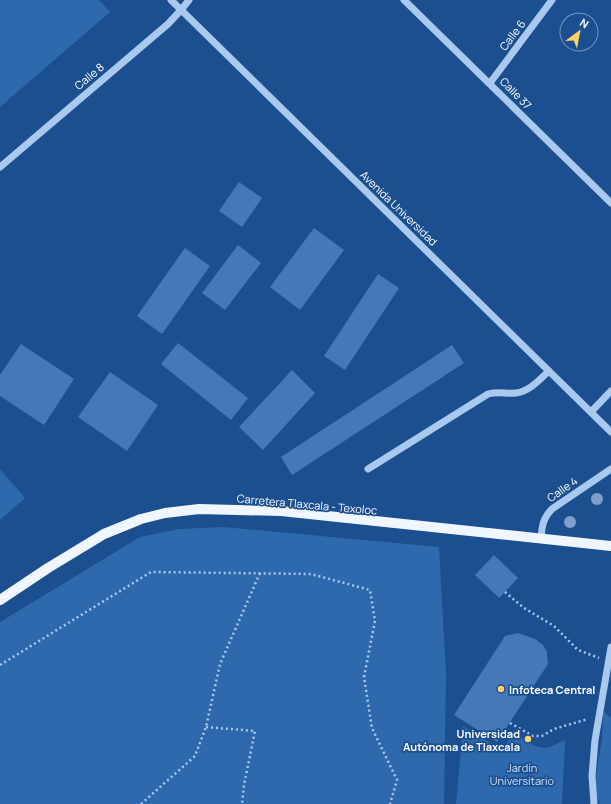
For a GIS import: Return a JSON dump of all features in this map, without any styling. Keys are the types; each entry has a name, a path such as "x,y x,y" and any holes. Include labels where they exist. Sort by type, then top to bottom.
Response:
{"main road":[{"name":"Carretera Tlaxcala - Texoloc","path":"0,600 48,568 104,534 141,518 165,513 199,509 281,511 611,546"}],"street":[{"name":"Avenida Universidad","path":"170,0 182,10 611,432"},
{"name":"Calle 8","path":"0,167 168,24 182,10 189,0"},
{"name":"Calle 37","path":"404,0 611,203"},
{"name":"Calle 6","path":"490,84 552,0"},
{"path":"368,469 488,394 494,392 523,392 550,371"},
{"path":"591,412 611,391"},
{"name":"Calle 4","path":"540,538 542,523 552,508 611,469"},
{"path":"594,804 592,776 599,717 611,647"}],"path":[{"path":"0,665 151,572 311,574 370,590 375,621 364,677 372,728 397,780 390,804"},
{"path":"141,804 195,756 206,727 220,664 260,573"},
{"path":"505,592 524,608 554,626 578,650 608,661"},
{"path":"510,723 533,736 542,736 554,729 599,717"},
{"path":"206,727 255,731 244,785 242,804"}],"green space":[{"path":"0,0 99,0 110,12 0,107"},
{"path":"0,469 25,498 0,520"},
{"path":"223,527 439,547 446,674 444,804 0,804 0,622 140,537 179,529"},
{"path":"603,711 611,718 611,804 600,804 594,787 602,739"},
{"name":"Jardín Universitario","path":"463,726 502,750 514,732 531,744 545,748 565,740 562,804 456,804"}],"building":[{"path":"239,182 262,198 242,227 219,211"},
{"path":"314,228 344,250 300,310 270,287"},
{"path":"238,245 261,263 225,310 202,293"},
{"path":"185,248 210,266 162,334 137,316"},
{"path":"378,274 399,288 345,370 324,356"},
{"path":"178,343 248,398 231,420 161,364"},
{"path":"21,344 74,379 44,425 0,396 0,375"},
{"path":"452,345 464,363 292,475 281,457"},
{"path":"292,370 315,393 263,450 239,427"},
{"path":"110,372 158,405 127,451 78,417"},
{"path":"494,555 518,578 499,598 475,575"},
{"name":"Infoteca Central","path":"518,633 535,639 543,645 547,652 548,664 497,742 454,715 505,636"}],"place":[{"name":"Infoteca Central","path":"501,689"},
{"name":"Universidad Autónoma de Tlaxcala","path":"528,739"}]}
